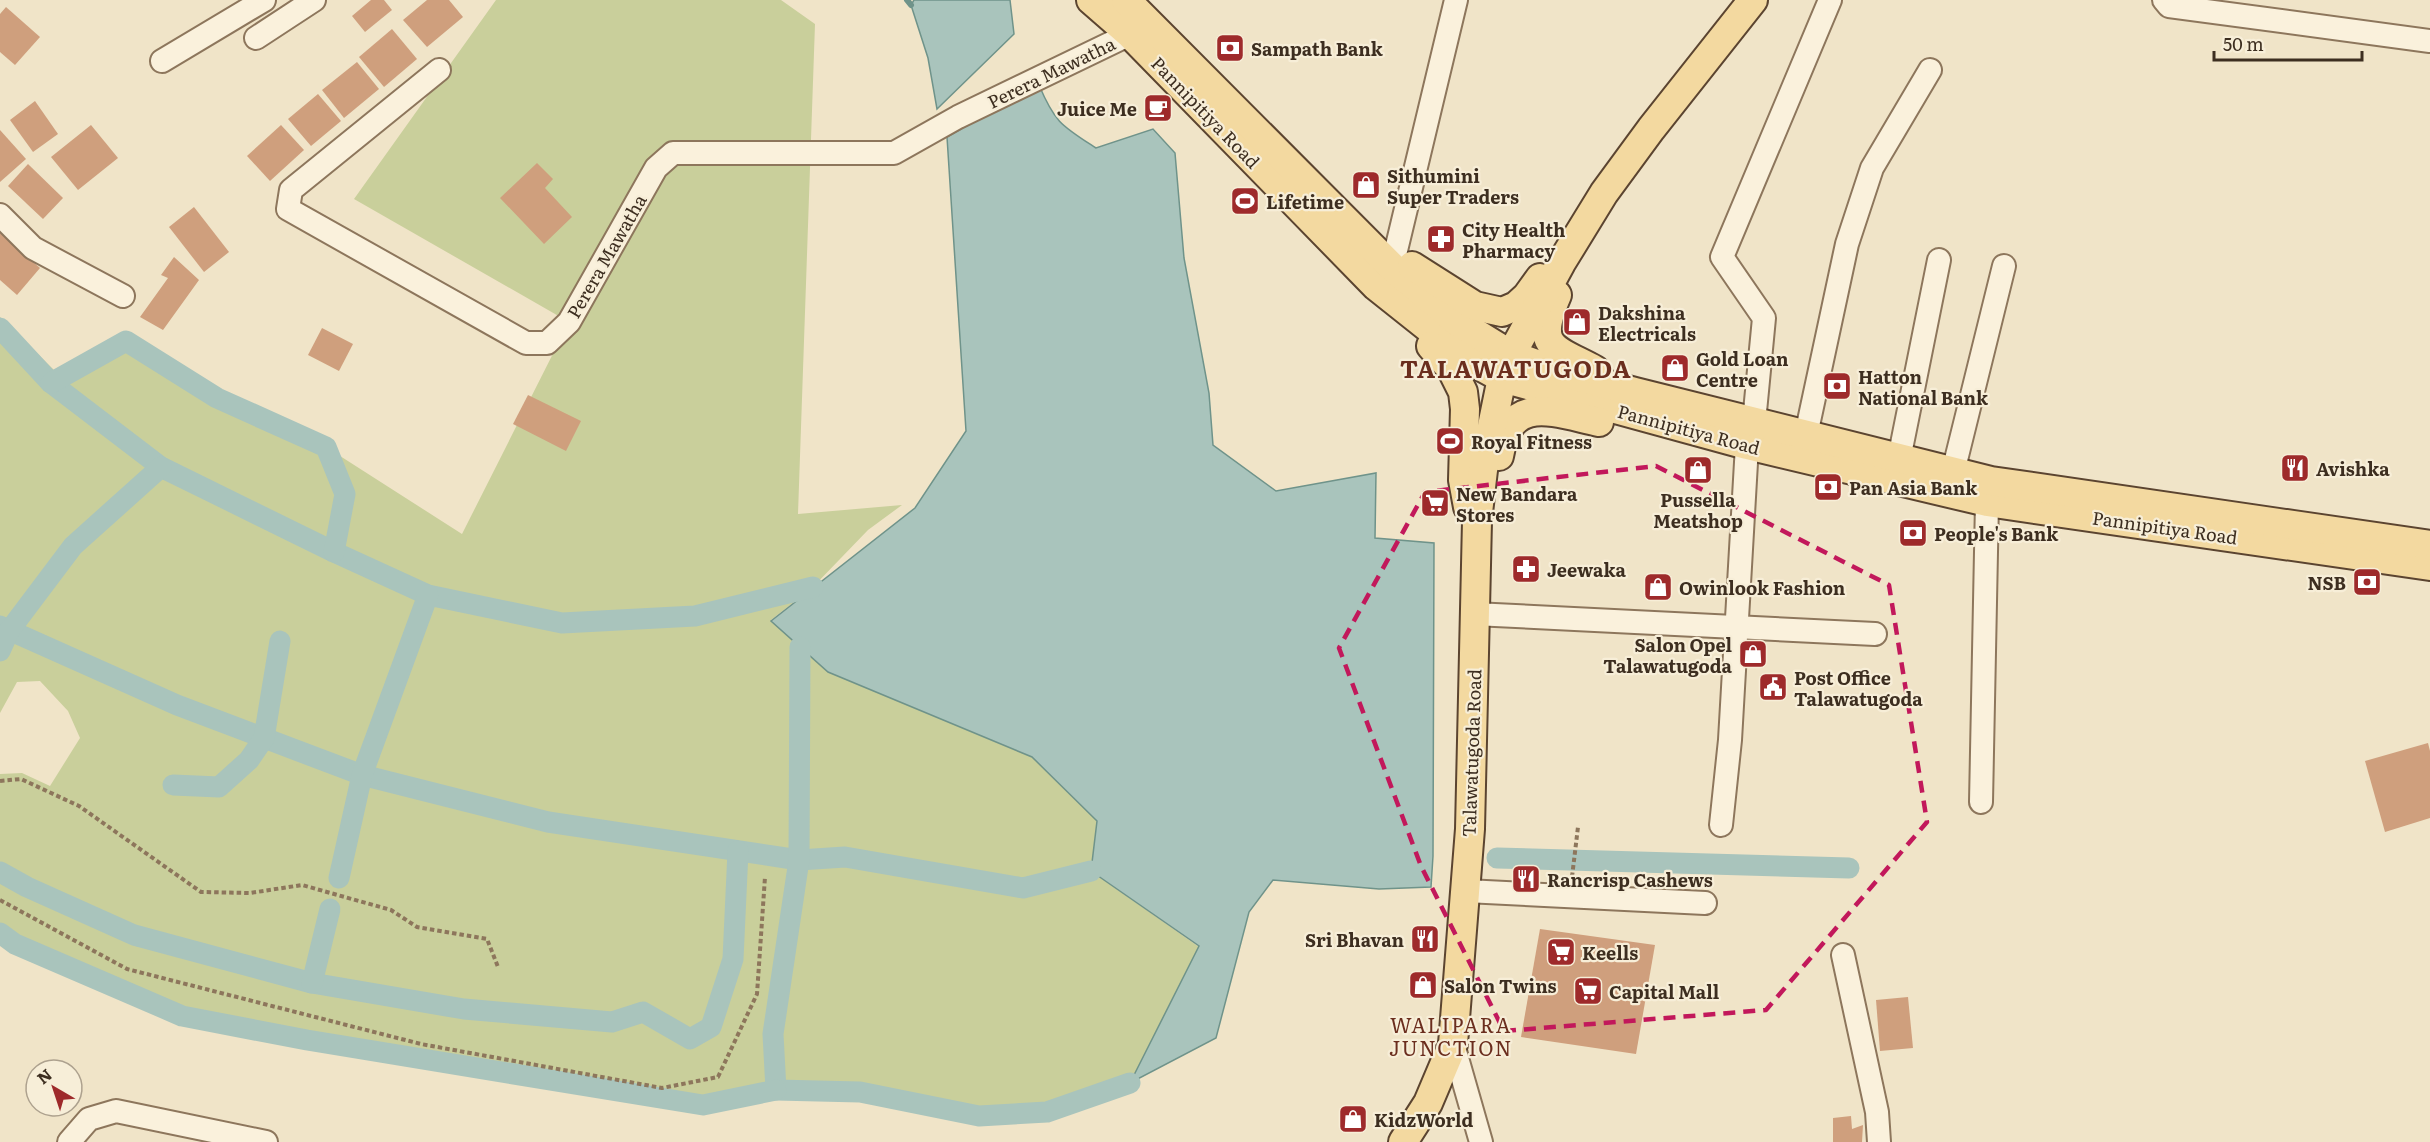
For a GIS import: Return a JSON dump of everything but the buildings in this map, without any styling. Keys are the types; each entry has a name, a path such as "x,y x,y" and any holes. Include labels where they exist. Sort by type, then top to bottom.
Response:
{"main road":[{"name":"Pannipitiya Road","path":"1091,0 1130,34 1376,286 1469,360 1553,370 1635,392 1751,433 1989,491 2430,566"},
{"name":"Pannipitiya Road","path":"1126,0 1366,240 1394,262 1506,366 1672,425 1751,433 1806,435 1953,472 1989,491 2430,545"},
{"path":"1394,262 1438,281 1475,306 1502,312 1516,306 1527,296 1580,231 1633,152 1753,0"},
{"path":"1580,231 1546,328 1547,339 1553,347 1635,392"},
{"name":"Talawatugoda Road","path":"1403,1142 1428,1103 1453,1044 1466,891 1472,748 1475,554 1483,470 1506,366 1580,231"},
{"path":"1391,298 1452,370 1463,392 1465,409 1463,480 1475,554"},
{"path":"1475,554 1493,488 1502,440 1510,424 1520,415 1533,411 1547,412 1628,428 1672,425"}],"street":[{"path":"162,61 264,0"},
{"path":"256,38 314,0"},
{"path":"1394,262 1456,0"},
{"path":"1721,825 1751,433 1764,318 1722,257 1830,0"},
{"path":"2178,2 2430,41"},
{"name":"Perera Mawatha","path":"439,70 291,190 288,209 525,343 548,343 569,322 656,168 673,153 894,153 958,117 1130,34"},
{"path":"1806,435 1846,244 1872,168 1930,70"},
{"path":"0,215 33,248 123,296"},
{"path":"1899,459 1939,260"},
{"path":"1953,472 2004,266"},
{"path":"1981,802 1989,491"},
{"path":"1474,614 1875,634"},
{"path":"1466,891 1705,903"},
{"path":"1843,955 1877,1112 1879,1142"},
{"path":"1453,1044 1482,1142"},
{"path":"69,1142 89,1119 116,1111 266,1142"}],"path":[{"path":"0,781 21,779 80,806 201,892 250,893 302,885 391,910 417,927 487,939 498,967"},
{"path":"1570,886 1578,827"},
{"path":"0,900 127,969 421,1044 662,1088 718,1077 757,994 765,877"}],"highlighted area":[{"path":"1656,466 1889,585 1927,822 1766,1010 1504,1031 1421,866 1339,648 1425,492"}],"green space":[{"path":"496,0 781,0 815,24 798,514 902,505 868,530 813,587 771,620 828,672 1032,757 1097,821 1091,871 1199,947 1130,1083 1047,1112 979,1116 860,1092 776,1090 703,1105 307,1040 182,1016 15,944 0,933 0,774 22,773 50,786 80,738 68,711 40,681 17,682 0,713 0,317 54,370 126,341 217,398 326,447 462,534 569,322 354,199"}],"water":[{"path":"914,0 1010,0 1014,34 937,109 928,58 911,5"},
{"path":"1039,85 1055,116 1075,134 1096,148 1153,129 1175,153 1184,258 1209,393 1213,445 1276,491 1376,473 1375,538 1434,543 1431,887 1379,889 1273,880 1249,912 1216,1038 1130,1083 1199,946 1091,871 1097,821 1032,757 828,672 771,621 915,508 966,431 947,137"}],"waterway":[{"path":"907,0 911,5"},
{"path":"0,328 51,383 161,467 334,552 428,595 562,623 695,616 813,587"},
{"path":"51,383 126,341 217,398 326,447 345,494 334,552"},
{"path":"0,651 9,631 73,546 161,467"},
{"path":"339,878 362,775 428,595"},
{"path":"0,626 177,705 362,775 548,822 799,860 845,857 1023,888 1091,871"},
{"path":"173,785 219,787 249,760 264,738 280,641"},
{"path":"800,647 799,860 773,1034 776,1090 860,1092 979,1116 1047,1112 1130,1083"},
{"path":"0,872 27,887 134,935 312,983 464,1009 612,1022 643,1012 690,1039 711,1027 733,959 738,851"},
{"path":"1497,858 1849,868"},
{"path":"312,983 330,909"},
{"path":"0,933 15,944 182,1016 307,1040 703,1105 776,1090"}],"place":[{"name":"Sampath Bank","path":"1230,48"},
{"name":"Juice Me","path":"1158,108"},
{"name":"Sithumini Super Traders","path":"1366,185"},
{"name":"Lifetime","path":"1245,201"},
{"name":"City Health Pharmacy","path":"1441,239"},
{"name":"Dakshina Electricals","path":"1577,322"},
{"name":"Gold Loan Centre","path":"1675,368"},
{"name":"Hatton National Bank","path":"1837,386"},
{"name":"Royal Fitness","path":"1450,441"},
{"name":"Avishka","path":"2295,468"},
{"name":"Pussella Meatshop","path":"1698,470"},
{"name":"Pan Asia Bank","path":"1828,487"},
{"name":"New Bandara Stores","path":"1435,503"},
{"name":"People's Bank","path":"1913,533"},
{"name":"Jeewaka","path":"1526,569"},
{"name":"NSB","path":"2367,582"},
{"name":"Owinlook Fashion","path":"1658,587"},
{"name":"Salon Opel Talawatugoda","path":"1753,654"},
{"name":"Post Office Talawatugoda","path":"1773,687"},
{"name":"Rancrisp Cashews","path":"1526,879"},
{"name":"Sri Bhavan","path":"1425,939"},
{"name":"Keells","path":"1561,952"},
{"name":"Salon Twins","path":"1423,985"},
{"name":"Capital Mall","path":"1588,991"},
{"name":"KidzWorld","path":"1353,1119"}],"district":[{"name":"TALAWATUGODA","path":"1516,367"},
{"name":"WALIPARA JUNCTION","path":"1451,1036"}]}
